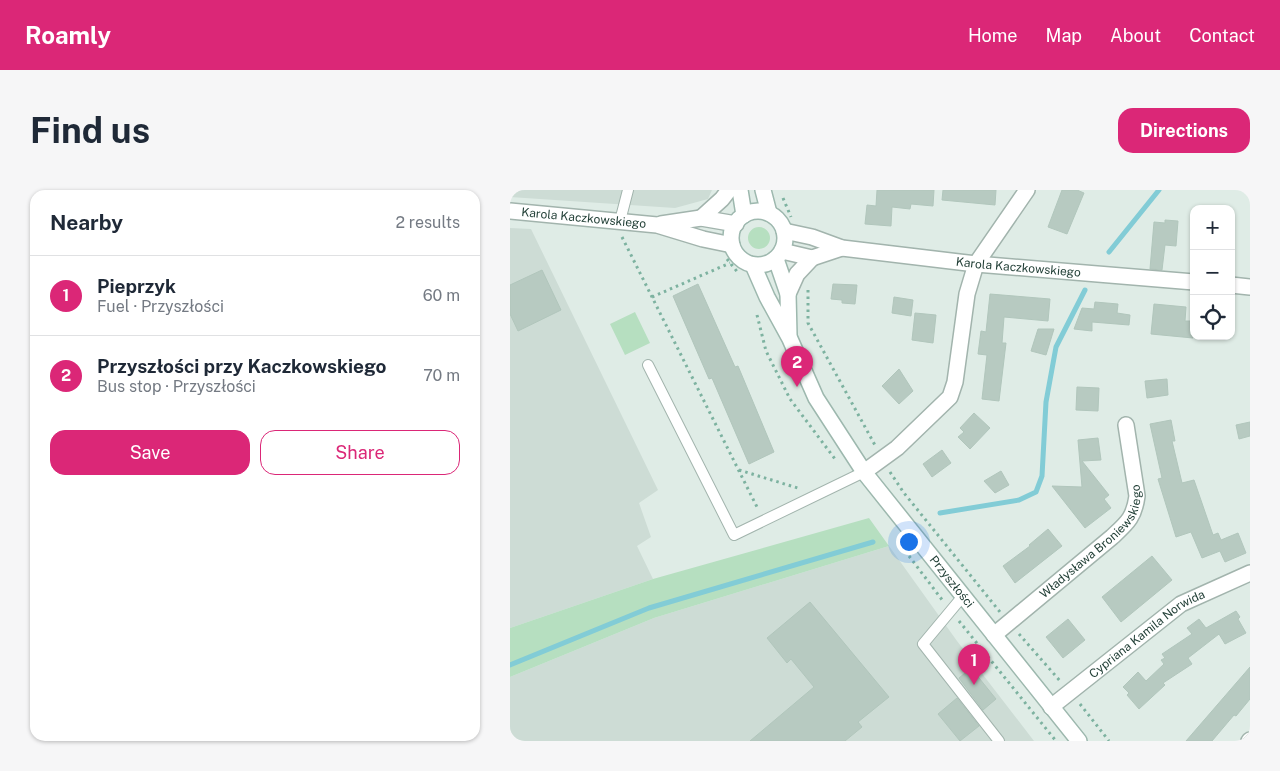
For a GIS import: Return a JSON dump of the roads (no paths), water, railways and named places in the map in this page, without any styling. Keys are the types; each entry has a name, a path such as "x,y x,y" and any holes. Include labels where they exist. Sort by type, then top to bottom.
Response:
{"street":[{"path":"702,218 722,200 729,190"},
{"path":"740,190 740,220"},
{"path":"762,190 769,213"},
{"path":"864,472 897,448 950,397 955,382 967,294 976,264 1027,190"},
{"name":"Karola Kaczkowskiego","path":"510,211 657,224 702,218 740,220"},
{"path":"756,211 769,213 790,227 786,241 779,255 765,265 753,265 737,255 732,245 731,234 740,220 756,211"},
{"name":"Karola Kaczkowskiego","path":"657,224 703,239 732,245"},
{"name":"Karola Kaczkowskiego","path":"790,227 842,248 976,264 1190,282"},
{"name":"Karola Kaczkowskiego","path":"812,258 842,248"},
{"path":"779,255 812,258"},
{"path":"779,255 788,294 790,338"},
{"path":"788,294 797,274 812,258"},
{"path":"753,265 767,297 790,338"},
{"path":"1235,285 1250,287"},
{"name":"Przyszłości","path":"790,338 816,398 864,472 1078,741"},
{"name":"Władysława Broniewskiego","path":"994,635 1130,520 1136,506 1137,496 1126,425"},
{"name":"Cypriana Kamila Norwida","path":"1051,707 1181,604 1250,573"}],"lane":[{"path":"620,221 628,190"},
{"path":"648,365 734,535 864,472"},
{"path":"963,596 923,644 999,741"}],"waterway":[{"path":"1109,252 1159,190"},
{"path":"940,513 1019,500 1036,492 1042,476 1046,402 1056,347 1085,290"},
{"path":"510,665 649,608 873,542"}],"place":[{"name":"Przyszłości przy Kaczkowskiego","path":"797,387"},
{"name":"Pieprzyk","path":"974,685"}]}
